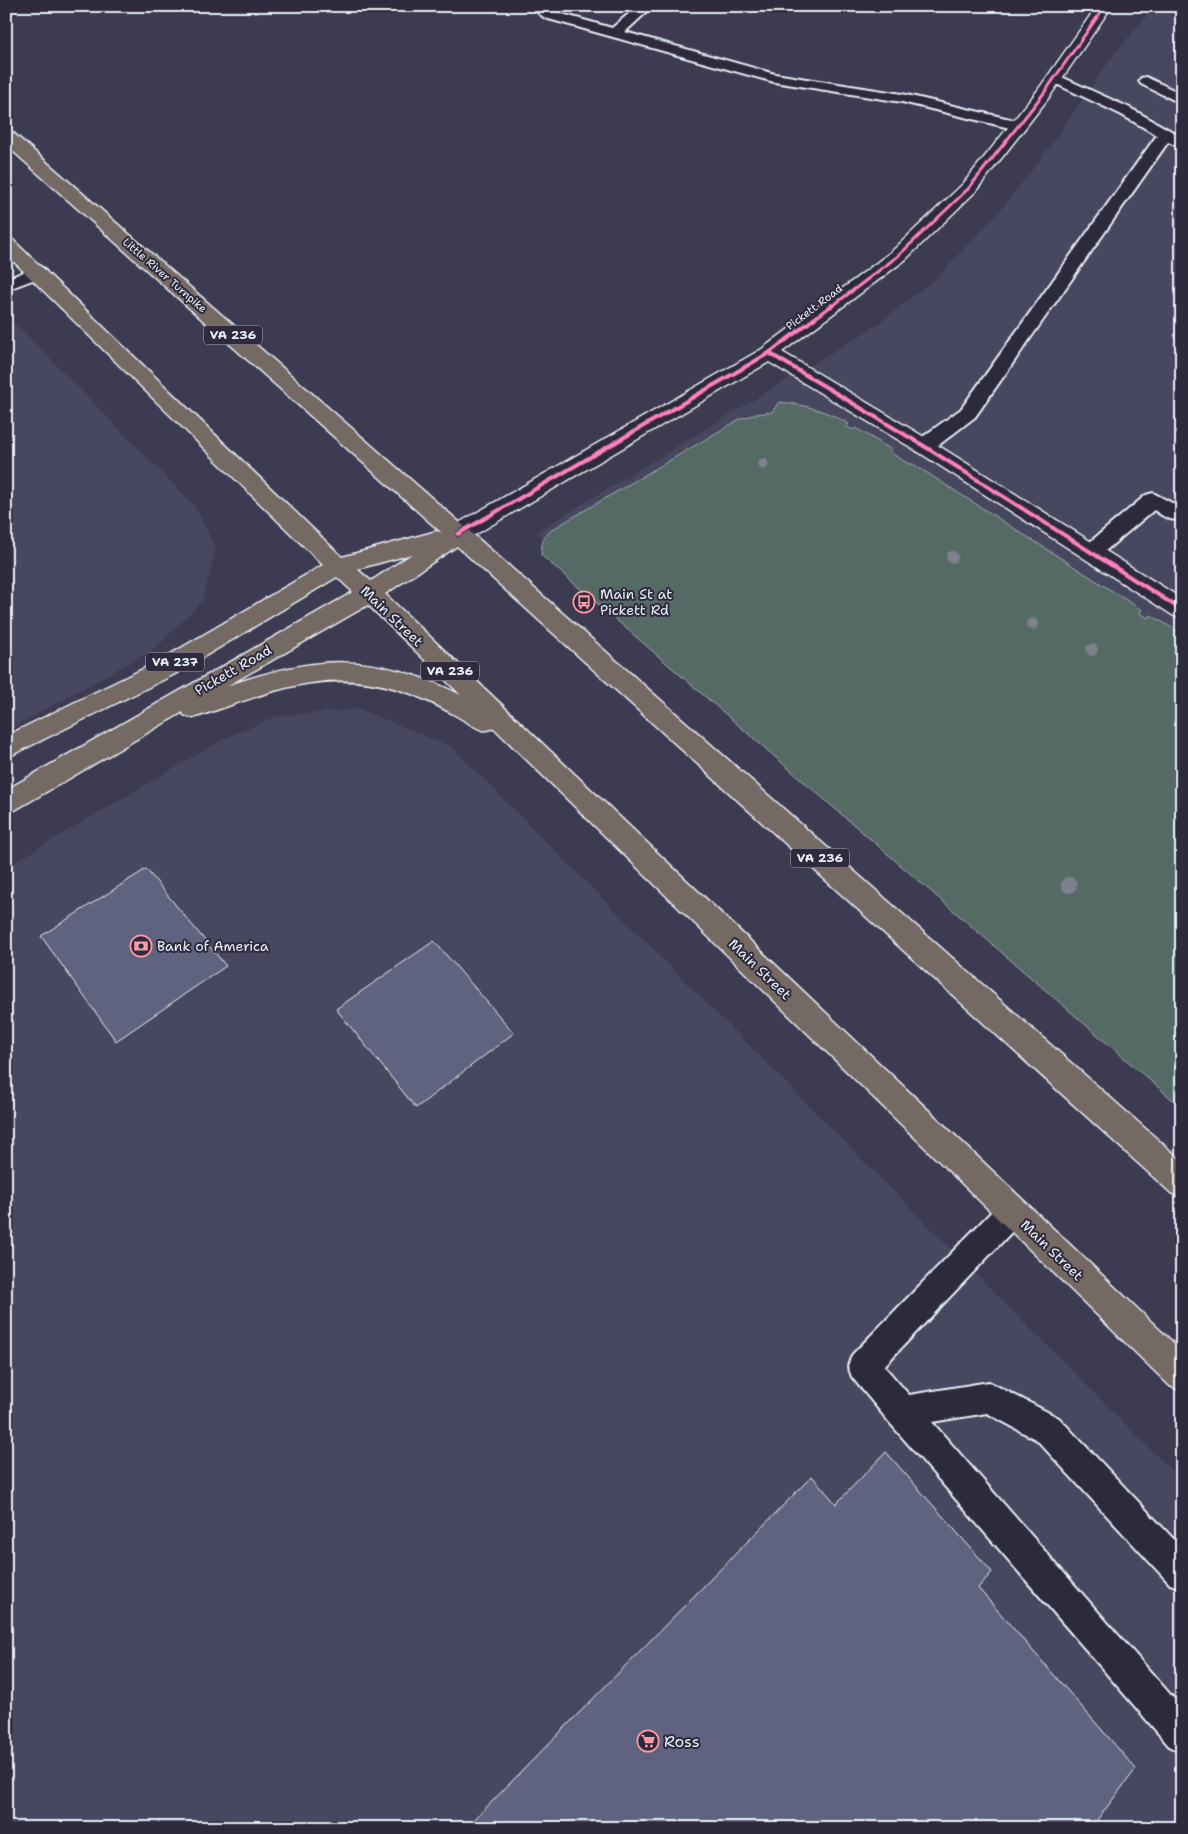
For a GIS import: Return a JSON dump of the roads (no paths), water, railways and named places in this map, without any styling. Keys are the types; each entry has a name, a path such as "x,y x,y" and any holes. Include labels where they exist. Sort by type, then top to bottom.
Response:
{"main road":[{"name":"Little River Turnpike","path":"6,136 458,534"},
{"name":"VA 236","path":"6,243 338,566"},
{"name":"Pickett Road","path":"6,748 166,668 338,566 458,534"},
{"name":"Pickett Road","path":"6,803 370,593 458,534"},
{"name":"VA 236","path":"458,534 1182,1182"},
{"name":"Main Street","path":"338,566 370,593 1182,1374"},
{"path":"126,733 212,700 263,684 320,672 351,670 384,676 418,686 455,703 530,748"}],"street":[{"name":"Pickett Road","path":"458,534 769,353 890,262 932,225 969,188 1055,78 1105,6"},
{"path":"769,353 924,446 1182,610"}],"lane":[{"path":"543,6 542,9 550,15 774,78 902,98 1018,125"},
{"path":"614,34 646,6"},
{"path":"1055,78 1125,111 1182,143"},
{"path":"1146,81 1182,100"},
{"path":"924,446 968,413 1166,134"},
{"path":"6,285 36,272"},
{"path":"1091,552 1153,500 1175,514 1182,508"},
{"path":"1012,1211 863,1366 1182,1735"},
{"path":"902,1412 989,1397 1048,1429 1182,1572"}],"place":[{"name":"Main St at Pickett Rd","path":"584,602"},
{"name":"Bank of America","path":"141,946"},
{"name":"Ross","path":"648,1741"}]}
